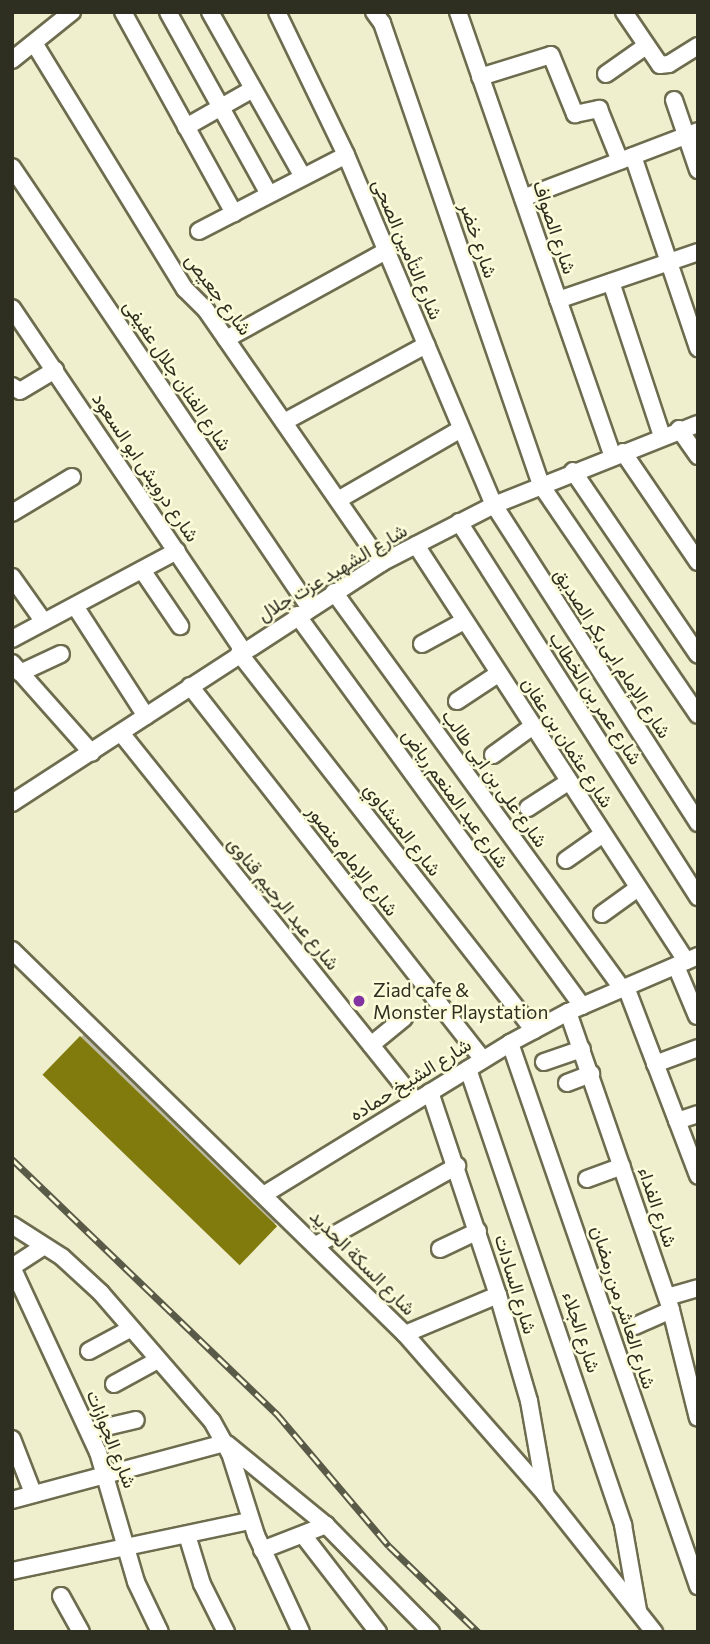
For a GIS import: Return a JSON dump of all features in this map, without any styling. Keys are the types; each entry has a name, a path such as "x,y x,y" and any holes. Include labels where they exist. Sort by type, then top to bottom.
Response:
{"street":[{"path":"12,60 72,12"},
{"path":"123,12 234,213"},
{"path":"168,12 269,194"},
{"path":"209,12 303,177"},
{"name":"شارع التأمين الصحى","path":"277,12 346,155 494,505"},
{"name":"شارع خضر","path":"374,12 382,23 541,485 698,715"},
{"name":"شارع الصواف","path":"458,12 558,300 618,454 698,562"},
{"path":"624,12 663,66 698,46"},
{"name":"شارع جعيص","path":"34,43 185,289 226,339 382,564"},
{"path":"606,74 646,46"},
{"path":"480,77 551,55 575,114 599,109 627,158 698,348"},
{"path":"186,127 253,89"},
{"path":"674,100 692,133 698,170"},
{"path":"523,198 692,133"},
{"path":"199,231 346,155"},
{"name":"شارع الفنان جلال عفيفى","path":"12,167 303,611"},
{"path":"226,339 386,250"},
{"path":"558,300 698,252"},
{"path":"611,282 662,436"},
{"name":"شارع درويش ابو السعود","path":"12,308 177,551 241,652"},
{"path":"284,422 426,345"},
{"path":"12,386 20,391 55,370"},
{"name":"شارع الشهيد عزت جلال","path":"12,803 92,753 303,611 416,545 494,505 573,471 698,424"},
{"path":"338,500 461,429"},
{"path":"679,429 698,456"},
{"path":"573,471 698,655"},
{"path":"12,513 72,477"},
{"name":"شارع الإمام ابى بكر الصديق","path":"494,505 698,823"},
{"name":"شارع عمر بن الخطاب","path":"458,522 698,897"},
{"name":"شارع عثمان بن عفان","path":"416,545 686,961 697,1016"},
{"path":"12,639 177,551"},
{"path":"142,570 180,626"},
{"path":"12,577 44,622"},
{"name":"شارع على بن ابى طالب","path":"334,592 624,988 696,1168"},
{"path":"75,606 146,716"},
{"name":"شارع عبد المنعم رياض","path":"303,611 575,1009"},
{"path":"422,644 464,621"},
{"name":"شارع المنشاوي","path":"241,652 534,1030"},
{"path":"61,654 16,668 92,753"},
{"path":"457,701 498,674"},
{"name":"شارع الإمام منصور","path":"190,686 482,1059"},
{"path":"493,755 533,726"},
{"name":"شارع عبد الرحيم قناوى","path":"121,733 371,1045 423,1096"},
{"path":"528,808 568,782"},
{"path":"566,860 603,834"},
{"path":"603,914 638,888"},
{"name":"شارع السكة الحديد","path":"12,950 265,1194 405,1335 545,1494 654,1632"},
{"name":"شارع الشيخ حماده","path":"265,1194 510,1042 575,1009 686,961"},
{"name":"شارع الفداء","path":"575,1009 582,1049 669,1304 698,1418"},
{"path":"371,1045 404,1018"},
{"name":"شارع العاشر من رمضان","path":"510,1042 698,1586"},
{"path":"655,1063 698,1048"},
{"path":"544,1062 582,1049"},
{"name":"شارع الجلاء","path":"468,1069 623,1525 638,1614"},
{"path":"567,1083 592,1074"},
{"name":"شارع السادات","path":"423,1096 457,1166 498,1295 529,1401 545,1494"},
{"path":"677,1121 698,1114"},
{"path":"316,1245 457,1166"},
{"path":"587,1179 622,1166"},
{"path":"440,1249 478,1231"},
{"path":"16,1233 44,1246 84,1276 158,1360 225,1443 326,1525 431,1632"},
{"path":"12,1267 44,1246"},
{"name":"شارع الجوازات","path":"12,1267 107,1473 126,1549 143,1599 160,1632"},
{"path":"635,1325 698,1288"},
{"path":"405,1335 498,1295"},
{"path":"89,1351 131,1329"},
{"path":"114,1384 158,1360"},
{"path":"89,1431 136,1420"},
{"path":"12,1439 33,1493"},
{"path":"12,1500 225,1443"},
{"path":"225,1443 250,1521 301,1632"},
{"path":"12,1571 250,1521"},
{"path":"262,1550 326,1525"},
{"path":"187,1535 202,1584 226,1632"},
{"path":"303,1535 379,1632"},
{"path":"61,1596 73,1629"}],"building":[{"path":"80,1036 277,1226 240,1265 42,1075"}],"railway":[{"path":"12,1159 277,1414 389,1546 478,1632"}],"place":[{"name":"Ziad cafe & Monster Playstation","path":"359,1001"}]}
